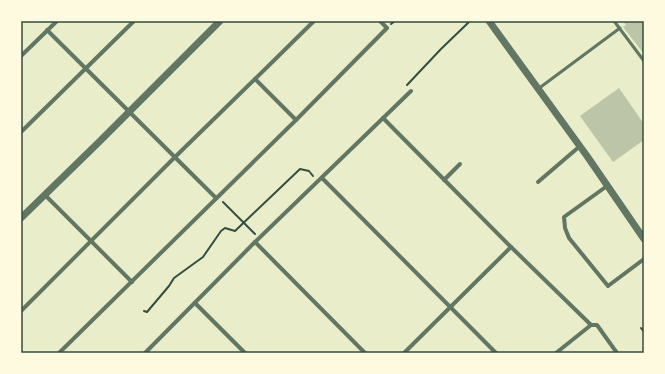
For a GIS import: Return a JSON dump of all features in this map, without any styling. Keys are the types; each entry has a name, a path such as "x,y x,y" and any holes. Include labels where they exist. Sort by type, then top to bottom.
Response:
{"street":[{"path":"21,56 57,21"},
{"path":"21,132 134,21"},
{"path":"21,218 220,21"},
{"path":"21,310 314,21"},
{"path":"59,353 296,120 387,28 380,21"},
{"path":"489,21 580,146 644,239"},
{"path":"47,30 217,198"},
{"path":"255,79 296,120"},
{"path":"145,353 259,238 410,91"},
{"path":"383,118 591,325"},
{"path":"538,182 580,146"},
{"path":"444,180 460,164"},
{"path":"320,179 496,353"},
{"path":"608,186 564,217 564,228 569,238 608,286 644,259"},
{"path":"45,195 132,282"},
{"path":"255,242 366,353"},
{"path":"404,353 511,247"},
{"path":"195,303 245,353"},
{"path":"556,353 591,325 597,325 617,353"}],"lane":[{"path":"614,21 644,61"},
{"path":"538,88 620,28"}],"path":[{"path":"410,91 405,87 470,21"},
{"path":"144,311 147,312 174,278 202,257 221,231 225,228 235,231 300,169 308,171 320,179"},
{"path":"217,198 259,238"},
{"path":"641,328 644,332"}],"building":[{"path":"623,21 644,21 644,54 623,27 626,25"},
{"path":"619,88 644,124 644,140 613,162 580,116"}]}
